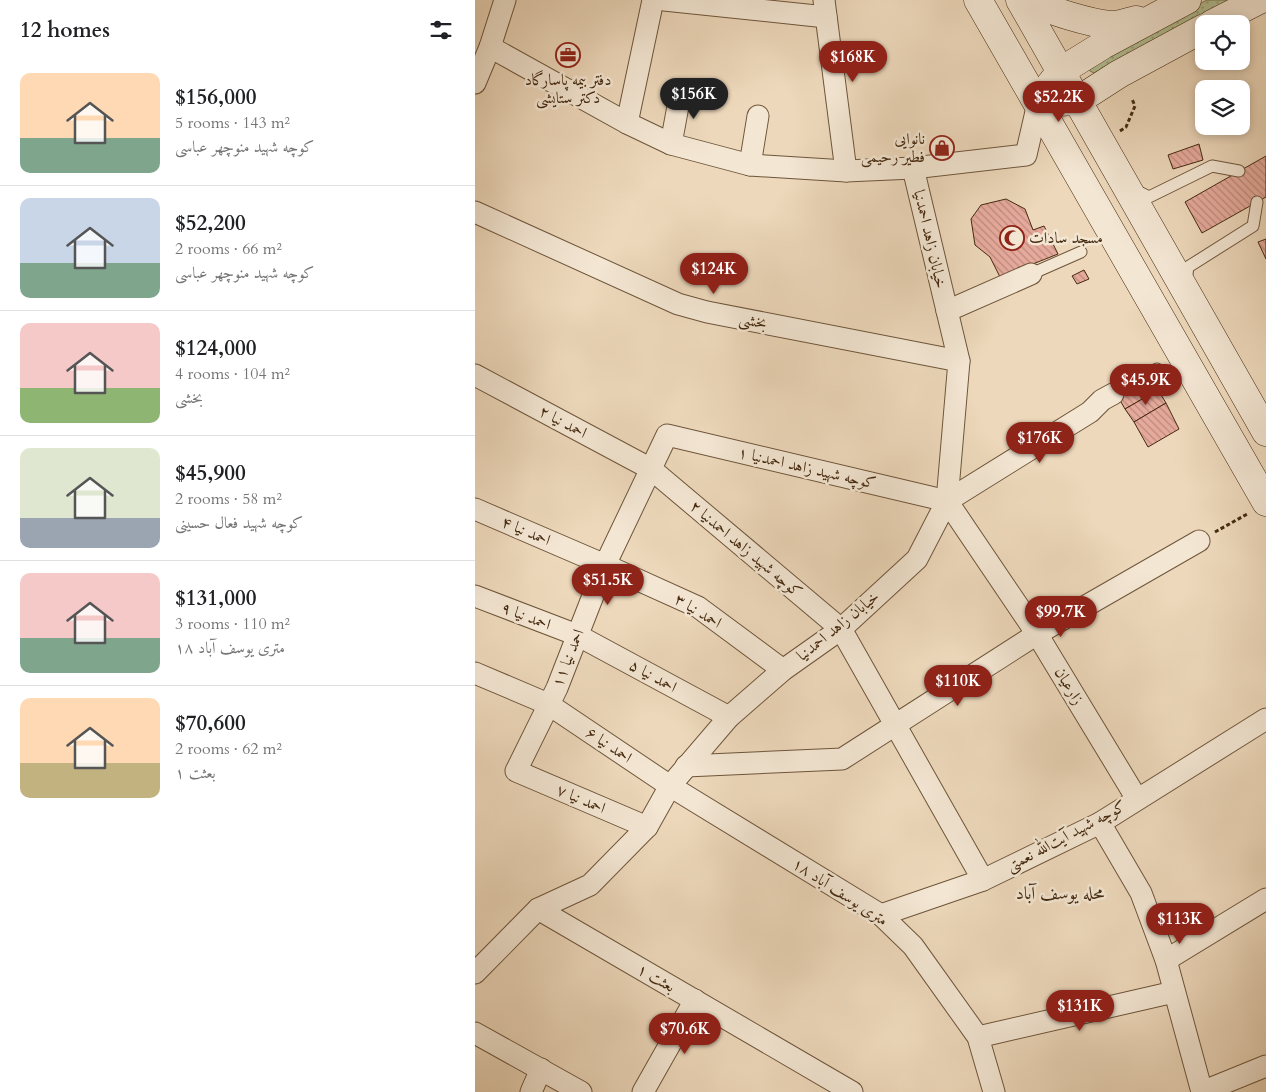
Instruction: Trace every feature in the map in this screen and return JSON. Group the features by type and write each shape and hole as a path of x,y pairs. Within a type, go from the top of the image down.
{"main road":[{"path":"978,0 1038,103 1262,505"},
{"path":"1020,0 1266,432"},
{"path":"1031,0 1077,18 1112,25 1158,15"},
{"path":"1038,103 1061,71 1103,44 1187,0"},
{"path":"1230,15 1259,0"},
{"path":"1038,103 1077,101 1119,74 1195,33"}],"street":[{"path":"475,83 490,47 505,0"},
{"path":"627,123 653,0"},
{"path":"664,0 825,8 846,171"},
{"path":"490,47 627,123 671,144 750,165 846,171 913,168 1026,155 1038,103"},
{"path":"671,144 681,90"},
{"path":"750,165 759,116"},
{"name":"خیابان زاهد احمدنیا","path":"475,973 538,909 590,885 647,827 670,786 729,717 783,670 841,629 917,559 947,501 959,360 913,168"},
{"name":"بخشی","path":"475,212 678,304 707,312 959,360"},
{"path":"947,311 1031,274"},
{"name":"احمد نیا ۲","path":"475,375 651,469"},
{"path":"947,501 1090,412 1113,394"},
{"name":"کوچه شهید زاهد احمدنیا ۱","path":"667,435 947,501"},
{"name":"احمد نیا ۱۱","path":"516,771 557,688 605,565 667,435"},
{"name":"کوچه شهید زاهد احمدنیا ۲","path":"651,469 841,629"},
{"name":"زارعیان","path":"947,501 1037,634 1137,799"},
{"name":"احمد نیا ۴","path":"475,509 605,565"},
{"path":"686,766 842,759 1037,634 1199,541"},
{"name":"احمد نیا ۳","path":"605,565 698,607 783,670"},
{"name":"احمد نیا ۹","path":"475,596 577,635"},
{"path":"841,629 983,880"},
{"name":"احمد نیا ۵","path":"577,635 729,717"},
{"name":"احمد نیا ۶","path":"475,673 548,704 670,786"},
{"name":"کوچه شهید آیت‌الله نعمتی","path":"881,915 983,880 1100,823 1266,719"},
{"name":"احمد نیا ۷","path":"516,771 647,827"},
{"name":"۱۸ متری یوسف آباد","path":"670,786 881,915 913,946 977,1037 994,1092"},
{"path":"1100,823 1141,893 1167,960 1202,1092 1266,1066"},
{"path":"1167,960 1266,899"},
{"name":"بعثت ۱","path":"538,909 852,1092"},
{"path":"977,1037 1174,992"},
{"path":"643,1092 695,1000"},
{"path":"475,1033 581,1092"},
{"path":"531,1092 541,1070"}],"lane":[{"path":"1125,184 1149,197 1212,166 1239,171"},
{"path":"1185,290 1188,267 1253,226 1257,202"},
{"path":"1031,274 1081,252"},
{"path":"1113,394 1157,369"}],"path":[{"path":"1119,131 1126,127 1135,106 1132,99"},
{"path":"1199,541 1262,505"}],"green space":[{"path":"1207,0 1237,0 1208,15 1195,15 1195,21 1094,73 1090,71 1089,68 1123,44"}],"building":[{"path":"1199,144 1203,160 1173,169 1168,155"},
{"path":"1266,156 1266,197 1202,233 1185,202"},
{"name":"مسجد سادات","path":"1006,199 1025,209 1033,230 1044,226 1058,254 1000,277 990,257 975,245 971,219 981,205"},
{"path":"1266,239 1266,259 1258,242"},
{"path":"1084,270 1089,279 1077,284 1072,276"},
{"path":"1149,377 1154,385 1148,388 1151,394 1125,409 1117,395"},
{"path":"1154,385 1158,390 1151,394 1148,388"},
{"path":"1158,390 1166,403 1134,422 1125,409"},
{"path":"1166,403 1179,429 1148,447 1134,422"}],"place":[{"name":"دفتر بیمه پاسارگاد دکتر ستایشی","path":"568,55"},
{"name":"نانوایی فطیر رحیمی","path":"942,148"},
{"name":"مسجد سادات","path":"1012,238"}],"district":[{"name":"محله یوسف آباد","path":"1060,893"}]}
